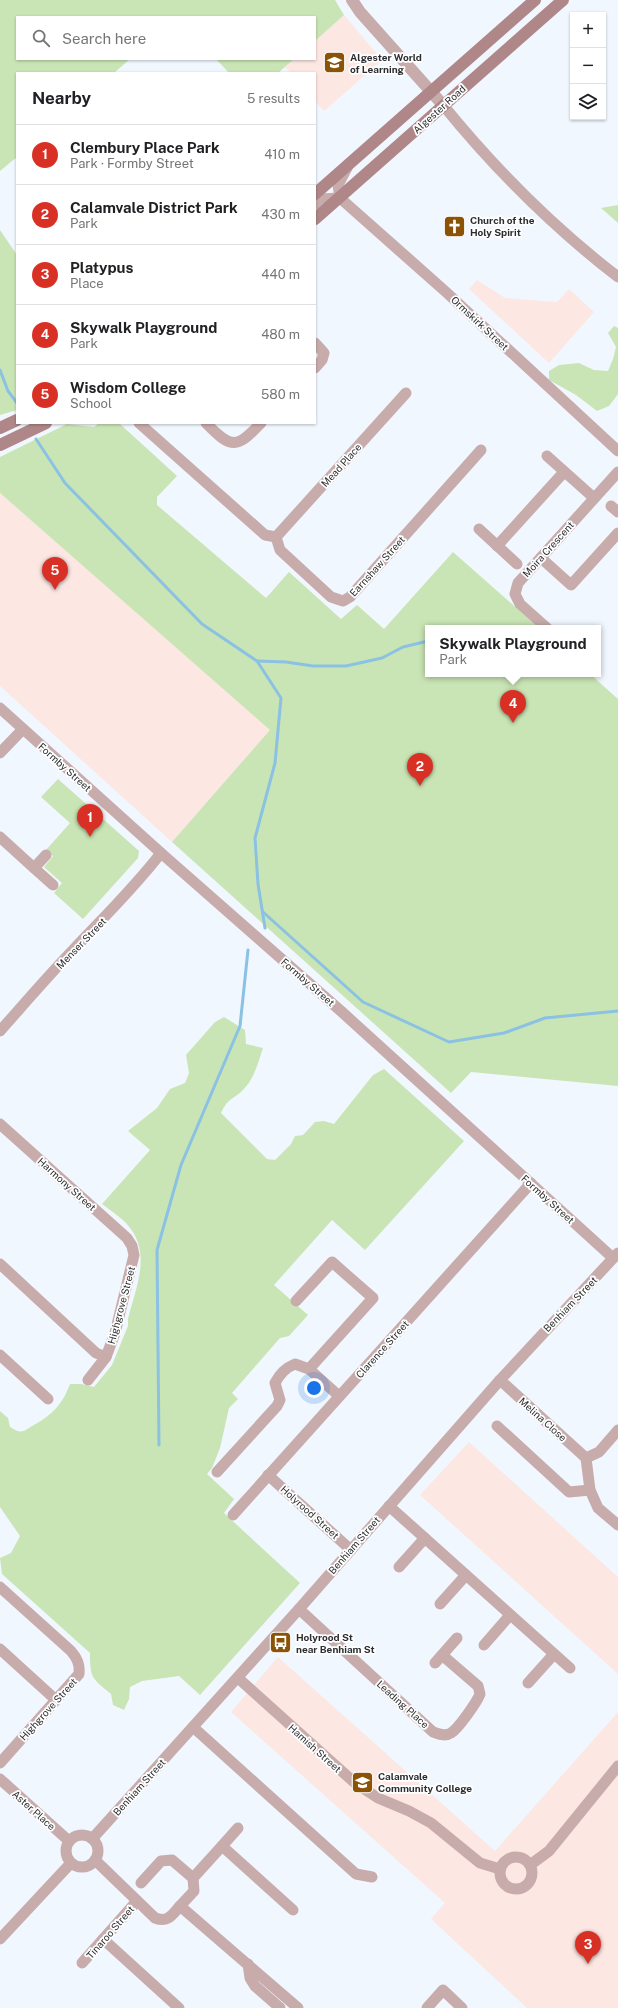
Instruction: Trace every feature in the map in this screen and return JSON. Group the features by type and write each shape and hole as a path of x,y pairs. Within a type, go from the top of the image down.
{"main road":[{"name":"Algester Road","path":"316,193 536,0"},
{"name":"Algester Road","path":"316,218 563,0"},
{"path":"0,428 16,420"},
{"path":"0,445 44,424"}],"street":[{"path":"352,0 360,12 523,195 586,253 618,277"},
{"path":"316,203 320,199 340,198 338,185 348,165"},
{"name":"Ormskirk Street","path":"340,198 446,292 618,451"},
{"path":"316,344 324,353 322,360 316,367"},
{"name":"Mead Place","path":"276,537 406,392"},
{"path":"140,424 265,534 276,537"},
{"path":"207,424 223,438 239,443 245,440 260,424"},
{"name":"Earnshaw Street","path":"276,537 280,550 331,597 343,601 350,597 481,450"},
{"path":"547,456 594,498"},
{"path":"497,546 564,472"},
{"name":"Moira Crescent","path":"544,625 520,604 515,594 518,583 618,472"},
{"path":"479,529 517,564"},
{"path":"541,558 571,585 618,533"},
{"name":"Formby Street","path":"0,708 161,853 342,1012 531,1183 616,1256"},
{"path":"0,753 23,729"},
{"path":"0,837 53,884"},
{"name":"Menser Street","path":"1,1029 74,949 115,907 161,853"},
{"path":"34,868 46,855"},
{"name":"Harmony Street","path":"0,1124 127,1238 132,1246"},
{"name":"Clarence Street","path":"233,1515 531,1183"},
{"name":"Highgrove Street","path":"88,1380 106,1357 116,1333 134,1255 132,1246"},
{"name":"Benhiam Street","path":"92,1839 238,1678 500,1380 616,1256"},
{"path":"296,1301 332,1262 373,1298 309,1369"},
{"path":"0,1264 96,1353 106,1357"},
{"path":"0,1355 48,1399"},
{"path":"217,1472 277,1406 280,1400 275,1383 280,1374 295,1364 309,1369 339,1396"},
{"name":"Melina Close","path":"500,1380 586,1458"},
{"path":"497,1426 569,1492 590,1490"},
{"path":"618,1430 599,1452 586,1458 590,1490 598,1508 618,1525"},
{"name":"Holyrood Street","path":"268,1475 351,1550"},
{"path":"389,1506 570,1668"},
{"path":"399,1568 425,1538"},
{"path":"440,1604 466,1575"},
{"name":"Highgrove Street","path":"0,1586 77,1658 80,1666 79,1674 0,1763"},
{"name":"Leading Place","path":"299,1609 433,1732 442,1735 451,1733 478,1702 480,1694 478,1686 439,1659 457,1638"},
{"path":"484,1645 510,1615"},
{"path":"0,1649 56,1700"},
{"path":"528,1683 554,1654"},
{"name":"Hamish Street","path":"238,1678 355,1784 378,1798 409,1811 431,1823 480,1863 500,1869"},
{"path":"193,1727 356,1874 372,1877"},
{"path":"530,1865 549,1851 618,1766"},
{"name":"Aster Place","path":"0,1780 69,1841"},
{"path":"193,1878 238,1828"},
{"path":"80,1835 92,1839 98,1851 95,1860 86,1866 75,1866 66,1855 69,1841 80,1835"},
{"path":"222,1846 293,1910"},
{"path":"511,1857 522,1858 530,1865 532,1873 530,1881 526,1885 517,1889 512,1889 503,1884 499,1874 500,1869 502,1864 511,1857"},
{"path":"95,1860 155,1918 161,1921 167,1920 194,1891 193,1878 172,1860 161,1861 141,1883"},
{"path":"0,1939 71,1863"},
{"name":"Tinaroo Street","path":"82,1963 137,1901"},
{"path":"180,1906 298,2008"},
{"path":"103,1939 179,2008"},
{"path":"248,1964 250,1978 255,1986 280,2008"},
{"path":"427,2008 443,1990 462,2008"}],"shaded area":[{"name":"Algester World of Learning","path":"344,15 382,60 324,111 316,102 316,72 290,72 285,67 293,60 316,60 316,40"},
{"path":"477,280 505,298 557,302 569,289 594,312 549,363 469,289"},
{"path":"0,493 271,730 172,842 0,686"},
{"path":"469,1442 618,1577 618,1674 420,1495"},
{"name":"Calamvale Community College","path":"278,1657 495,1851 618,1712 618,2008 527,2008 431,1919 445,1903 231,1712"}],"green space":[{"path":"0,0 335,0 344,15 316,40 316,16 16,16 16,60 129,60 115,72 16,72 16,158 0,171"},
{"path":"217,60 293,60 279,72 228,72"},
{"path":"618,205 618,223 601,208"},
{"path":"0,230 16,254 16,410 0,415"},
{"path":"614,326 618,328 618,394 609,406 597,411 576,395 549,380 549,371 559,365 579,363 594,370 608,371 616,347 608,333"},
{"path":"67,424 94,427 98,424 120,424 177,476 157,497 157,505 266,598 289,572 341,619 357,605 384,629 453,552 536,625 425,625 425,677 593,677 618,699 618,1086 471,1072 451,1093 172,842 270,730 0,493 0,457"},
{"path":"58,779 139,851 138,858 83,919 54,893 62,883 44,867 53,856 46,850 70,823 41,797"},
{"path":"224,1017 245,1030 246,1044 263,1048 250,1082 242,1091 228,1102 221,1113 267,1159 275,1160 291,1144 295,1136 303,1135 315,1122 324,1121 334,1124 373,1075 384,1069 464,1141 365,1250 332,1220 274,1285 308,1315 289,1336 280,1338 232,1393 238,1399 229,1408 220,1448 212,1468 207,1474 234,1499 224,1513 300,1583 200,1695 179,1676 142,1681 130,1687 129,1699 124,1710 113,1705 111,1694 93,1677 90,1653 2,1574 0,1558 11,1553 20,1536 0,1507 0,1411 8,1418 10,1427 18,1431 23,1431 52,1413 64,1398 70,1384 81,1384 94,1387 112,1365 128,1326 128,1319 138,1282 141,1257 139,1246 134,1234 126,1223 102,1204 150,1150 128,1131 157,1108 170,1089 185,1083 189,1073 186,1055 215,1022"}],"waterway":[{"path":"0,370 8,391 16,402"},
{"path":"36,439 65,483 202,624 257,661 281,698 275,763 255,838 258,884 265,928"},
{"path":"257,661 286,662 313,666 346,666 382,658 403,647 425,642"},
{"path":"263,912 363,1002 449,1042 504,1033 545,1018 618,1011"},
{"path":"159,1445 157,1250 181,1165 240,1026 248,950"}],"place":[{"name":"Algester World of Learning","path":"334,63"},
{"name":"Church of the Holy Spirit","path":"455,226"},
{"name":"Wisdom College","path":"55,590"},
{"name":"Skywalk Playground","path":"513,723"},
{"name":"Calamvale District Park","path":"420,786"},
{"name":"Clembury Place Park","path":"90,837"},
{"name":"Holyrood St near Benhiam St","path":"281,1643"},
{"name":"Calamvale Community College","path":"363,1782"},
{"name":"Platypus","path":"588,1964"}]}
